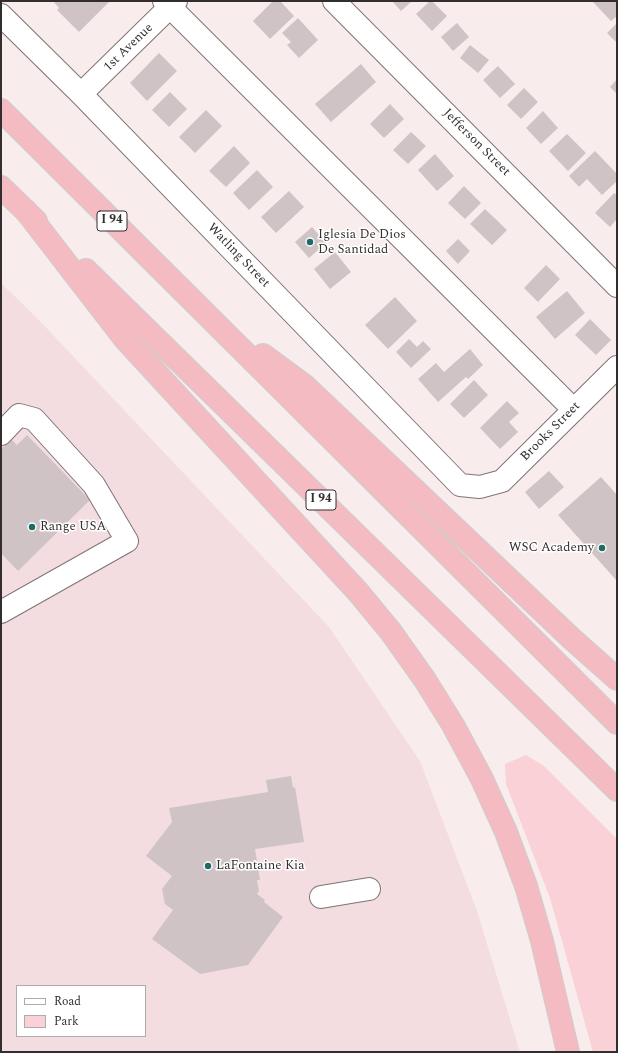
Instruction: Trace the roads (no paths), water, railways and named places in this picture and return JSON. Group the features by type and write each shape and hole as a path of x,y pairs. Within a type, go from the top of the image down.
{"highway":[{"name":"I 94","path":"1,110 617,723"},
{"name":"I 94","path":"1,187 617,790"},
{"path":"26,211 124,338 358,592 391,632 425,680 453,725 479,772 506,832 526,886 542,941 568,1052"},
{"path":"206,314 305,386 572,639 617,679"}],"street":[{"name":"Jefferson Street","path":"334,1 617,286"},
{"name":"1st Avenue","path":"81,94 170,3"},
{"path":"170,3 574,410"},
{"name":"Watling Street","path":"1,15 81,94 460,484 480,487"},
{"name":"Brooks Street","path":"480,487 502,481 617,367"},
{"path":"1,612 127,541 94,485 34,419 19,415 2,431"},
{"path":"321,897 369,890"}],"place":[{"name":"Iglesia De Dios De Santidad","path":"310,242"},
{"name":"Range USA","path":"32,527"},
{"name":"WSC Academy","path":"602,548"},
{"name":"LaFontaine Kia","path":"208,866"}]}
